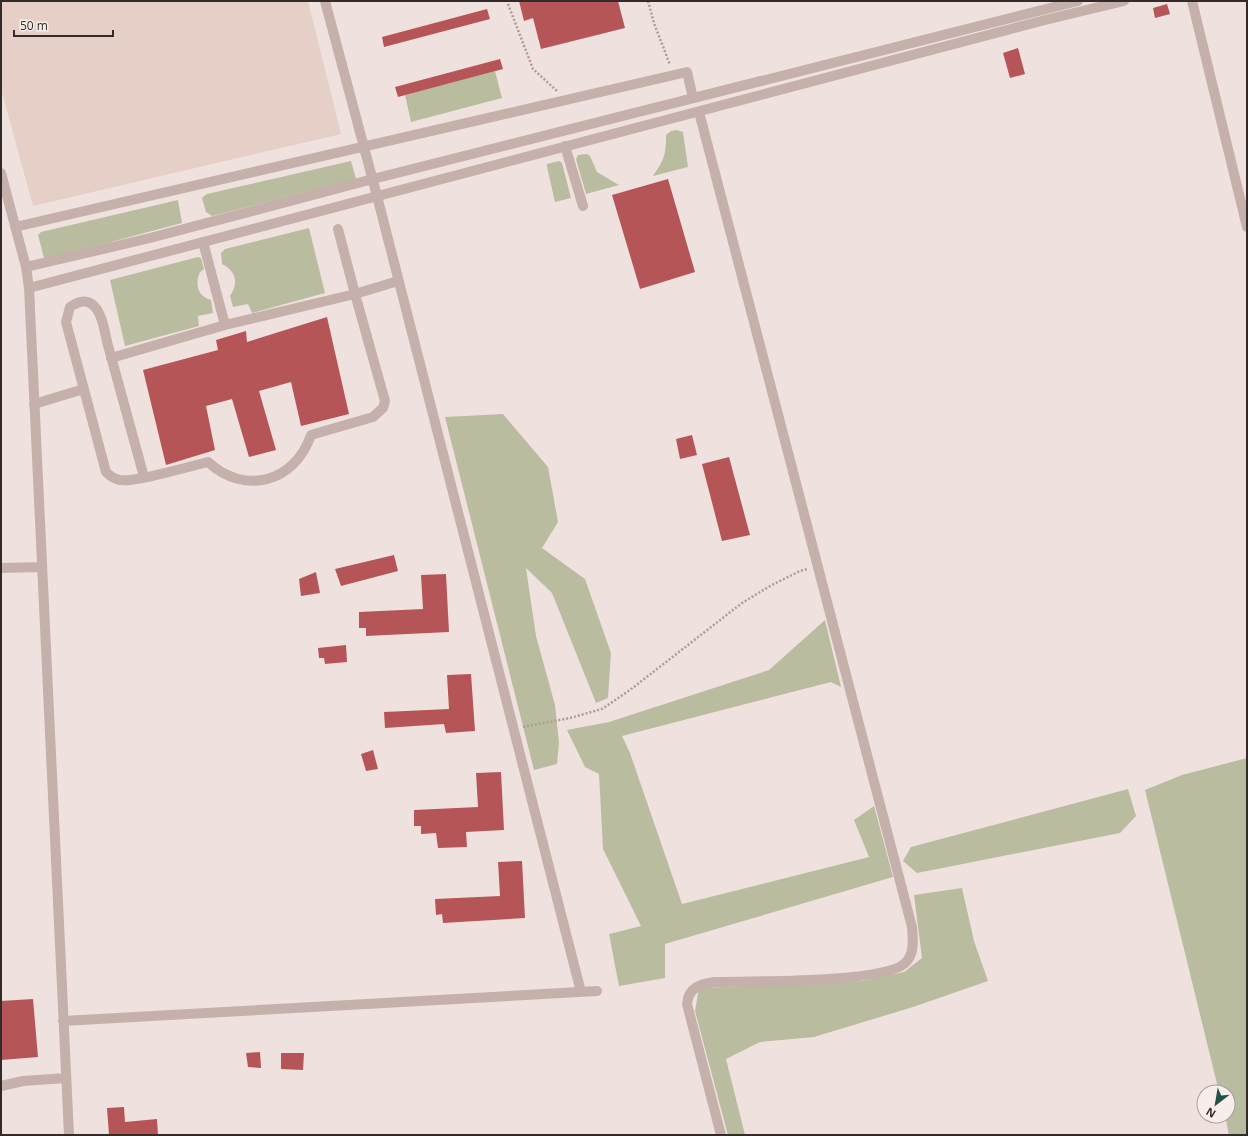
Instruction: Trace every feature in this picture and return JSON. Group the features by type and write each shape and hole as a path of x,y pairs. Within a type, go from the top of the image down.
{"street":[{"path":"325,1 363,146 378,196 398,281 581,992"},
{"path":"26,267 150,238 373,179 1078,1"},
{"path":"29,288 1045,20 1124,1"},
{"path":"1185,1 1195,13"},
{"path":"1192,1 1247,227"},
{"path":"15,227 687,72 693,98"},
{"path":"699,112 912,927 914,942 912,954 904,964 891,970 855,977 714,982 699,984 692,990 687,997 687,1004 721,1135"},
{"path":"565,146 583,206"},
{"path":"1,173 26,267 29,288 69,1135"},
{"path":"144,477 98,311 93,304 85,301 77,302 70,307 66,322 106,472 120,480 144,477 208,462 228,475 241,480 252,482 264,480 277,476 297,461 306,449 311,435 373,417 383,408 385,401 338,229"},
{"path":"203,242 225,325"},
{"path":"111,358 225,325 355,294 398,281"},
{"path":"34,404 84,389"},
{"path":"1,568 42,567"},
{"path":"63,1021 597,991"},
{"path":"1,1086 23,1081 66,1078"}],"path":[{"path":"648,1 654,23 674,75"},
{"path":"508,4 533,69 566,99"},
{"path":"513,729 570,718 602,709 630,690 742,603 770,586 800,571 818,567"}],"green space":[{"path":"495,71 502,98 411,122 405,95"},
{"path":"677,130 683,132 688,167 653,176 664,157 666,135 671,131"},
{"path":"587,154 590,156 597,172 619,185 586,194 576,159 578,155"},
{"path":"351,161 356,179 212,216 206,212 202,198 207,194"},
{"path":"559,161 562,163 571,198 555,202 547,164"},
{"path":"178,200 182,223 47,259 44,258 38,235 41,232"},
{"path":"309,228 325,293 252,313 248,304 233,307 230,296 235,286 235,278 230,270 222,264 221,253 225,249"},
{"path":"198,257 201,258 204,269 198,276 198,289 203,296 211,300 213,313 198,316 199,326 125,346 110,280"},
{"path":"503,414 548,467 558,522 542,548 585,579 611,653 608,698 596,703 552,593 526,568 536,636 555,705 559,743 557,764 534,770 445,417"},
{"path":"825,620 841,687 831,682 622,736 630,753 682,904 869,857 854,820 874,806 893,877 665,944 665,978 619,986 609,934 641,926 603,849 599,774 585,767 567,730 609,722 769,670"},
{"path":"1247,758 1247,1135 1229,1135 1227,1124 1236,1124 1236,1084 1217,1084 1145,790 1182,775"},
{"path":"1128,789 1136,816 1120,833 917,873 903,861 911,847"},
{"path":"962,888 974,941 988,981 913,1007 814,1037 760,1042 726,1059 745,1135 728,1135 695,1011 699,988 862,981 904,972 922,958 914,895"}],"shaded area":[{"path":"1,1 308,1 341,134 33,206 1,89"}],"building":[{"path":"519,1 618,1 625,28 541,49 533,18 524,21"},
{"path":"1167,4 1170,14 1155,18 1153,8"},
{"path":"487,9 490,19 384,47 382,37"},
{"path":"1018,48 1025,74 1010,78 1003,53"},
{"path":"500,59 503,69 398,97 395,87"},
{"path":"668,179 695,272 640,289 612,195"},
{"path":"327,317 349,414 301,426 291,382 259,391 276,450 249,457 232,399 206,406 215,450 166,465 143,370 218,350 216,340 246,331 247,342"},
{"path":"692,435 697,455 680,459 676,439"},
{"path":"729,457 750,535 722,541 702,464"},
{"path":"394,555 398,571 341,586 335,569"},
{"path":"316,572 320,593 301,596 299,579"},
{"path":"446,574 449,632 366,636 366,628 359,628 359,612 423,609 421,575"},
{"path":"346,645 347,662 325,664 324,658 319,658 318,648"},
{"path":"471,674 475,731 446,733 444,724 385,728 384,712 449,709 447,675"},
{"path":"373,750 378,769 366,771 361,754"},
{"path":"501,772 504,830 466,832 467,847 438,848 436,833 421,834 421,826 414,826 414,810 478,807 476,773"},
{"path":"522,861 525,918 443,923 442,914 436,915 435,899 500,896 498,862"},
{"path":"33,999 38,1057 1,1060 1,1001"},
{"path":"260,1052 261,1068 248,1067 246,1053"},
{"path":"281,1053 304,1053 303,1070 281,1069"},
{"path":"124,1107 125,1122 157,1119 158,1135 109,1135 107,1108"}]}
